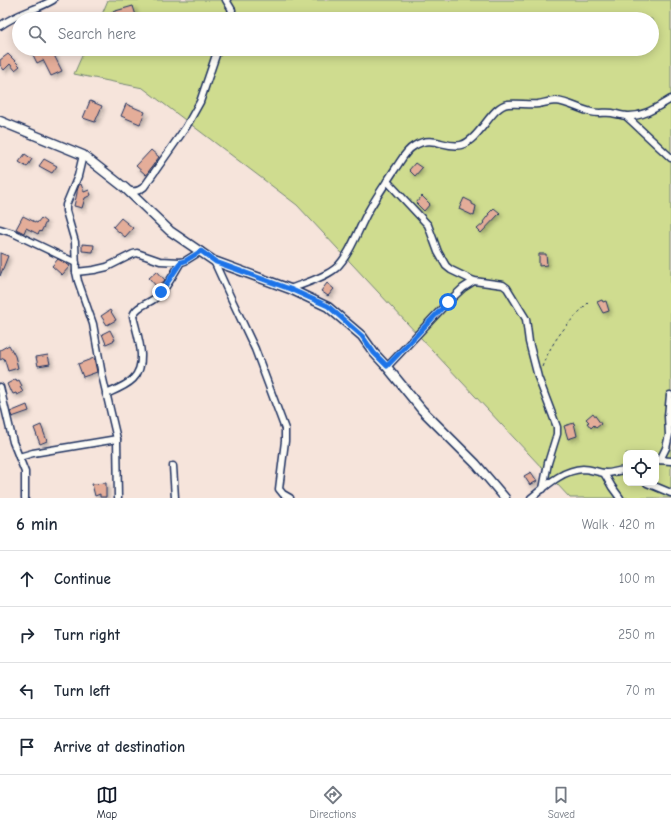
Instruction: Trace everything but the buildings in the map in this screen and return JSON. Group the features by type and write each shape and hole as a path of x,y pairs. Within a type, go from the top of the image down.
{"street":[{"path":"26,12 53,0"},
{"path":"226,0 232,10 231,12"},
{"path":"0,26 12,18"},
{"path":"125,188 132,192 139,191 144,187 186,127 200,102 216,56"},
{"path":"290,289 331,272 338,266 387,181 406,153 414,146 424,142 434,141 457,145 462,144 478,131 500,107 504,105 538,104 555,101 569,104 591,112 612,113 626,116 647,113 671,99"},
{"path":"626,116 671,158"},
{"path":"0,121 83,155 125,188 170,231 214,261 290,289 328,306 362,336 374,353 387,366 422,410 476,464 505,498"},
{"path":"83,155 78,176 66,205 66,211 75,242 76,272 82,295 93,324 106,394 117,439 118,498"},
{"path":"387,181 428,225 438,252 446,266 474,281 503,285 526,319 529,342 538,377 557,427 557,434 543,489"},
{"path":"0,229 13,233 76,263"},
{"path":"76,272 107,267 138,253 160,260 181,262 201,251"},
{"path":"214,261 255,349 285,429 279,489 283,494 290,498"},
{"path":"106,394 123,386 137,375 141,359 132,316 136,310 155,298 161,292 181,262"},
{"path":"387,366 448,302 463,288 474,281"},
{"path":"0,387 9,431 25,472 25,498"},
{"path":"659,458 666,448 669,435 668,416 670,395"},
{"path":"19,457 33,453 117,439"},
{"path":"659,460 671,460"},
{"path":"173,466 175,498"},
{"path":"531,498 565,473 582,469 604,473 623,470"},
{"path":"604,473 620,498"},
{"path":"654,486 671,493"}],"path":[{"path":"538,377 546,356 555,339 566,325 590,301"}],"green space":[{"path":"108,0 671,0 671,498 570,498 297,205 143,88 74,74 82,56 659,56 659,12 103,12"}],"route":[{"path":"161,292 181,262 201,251 216,262 290,289 328,306 362,336 374,353 387,366 412,342 448,302"}]}
